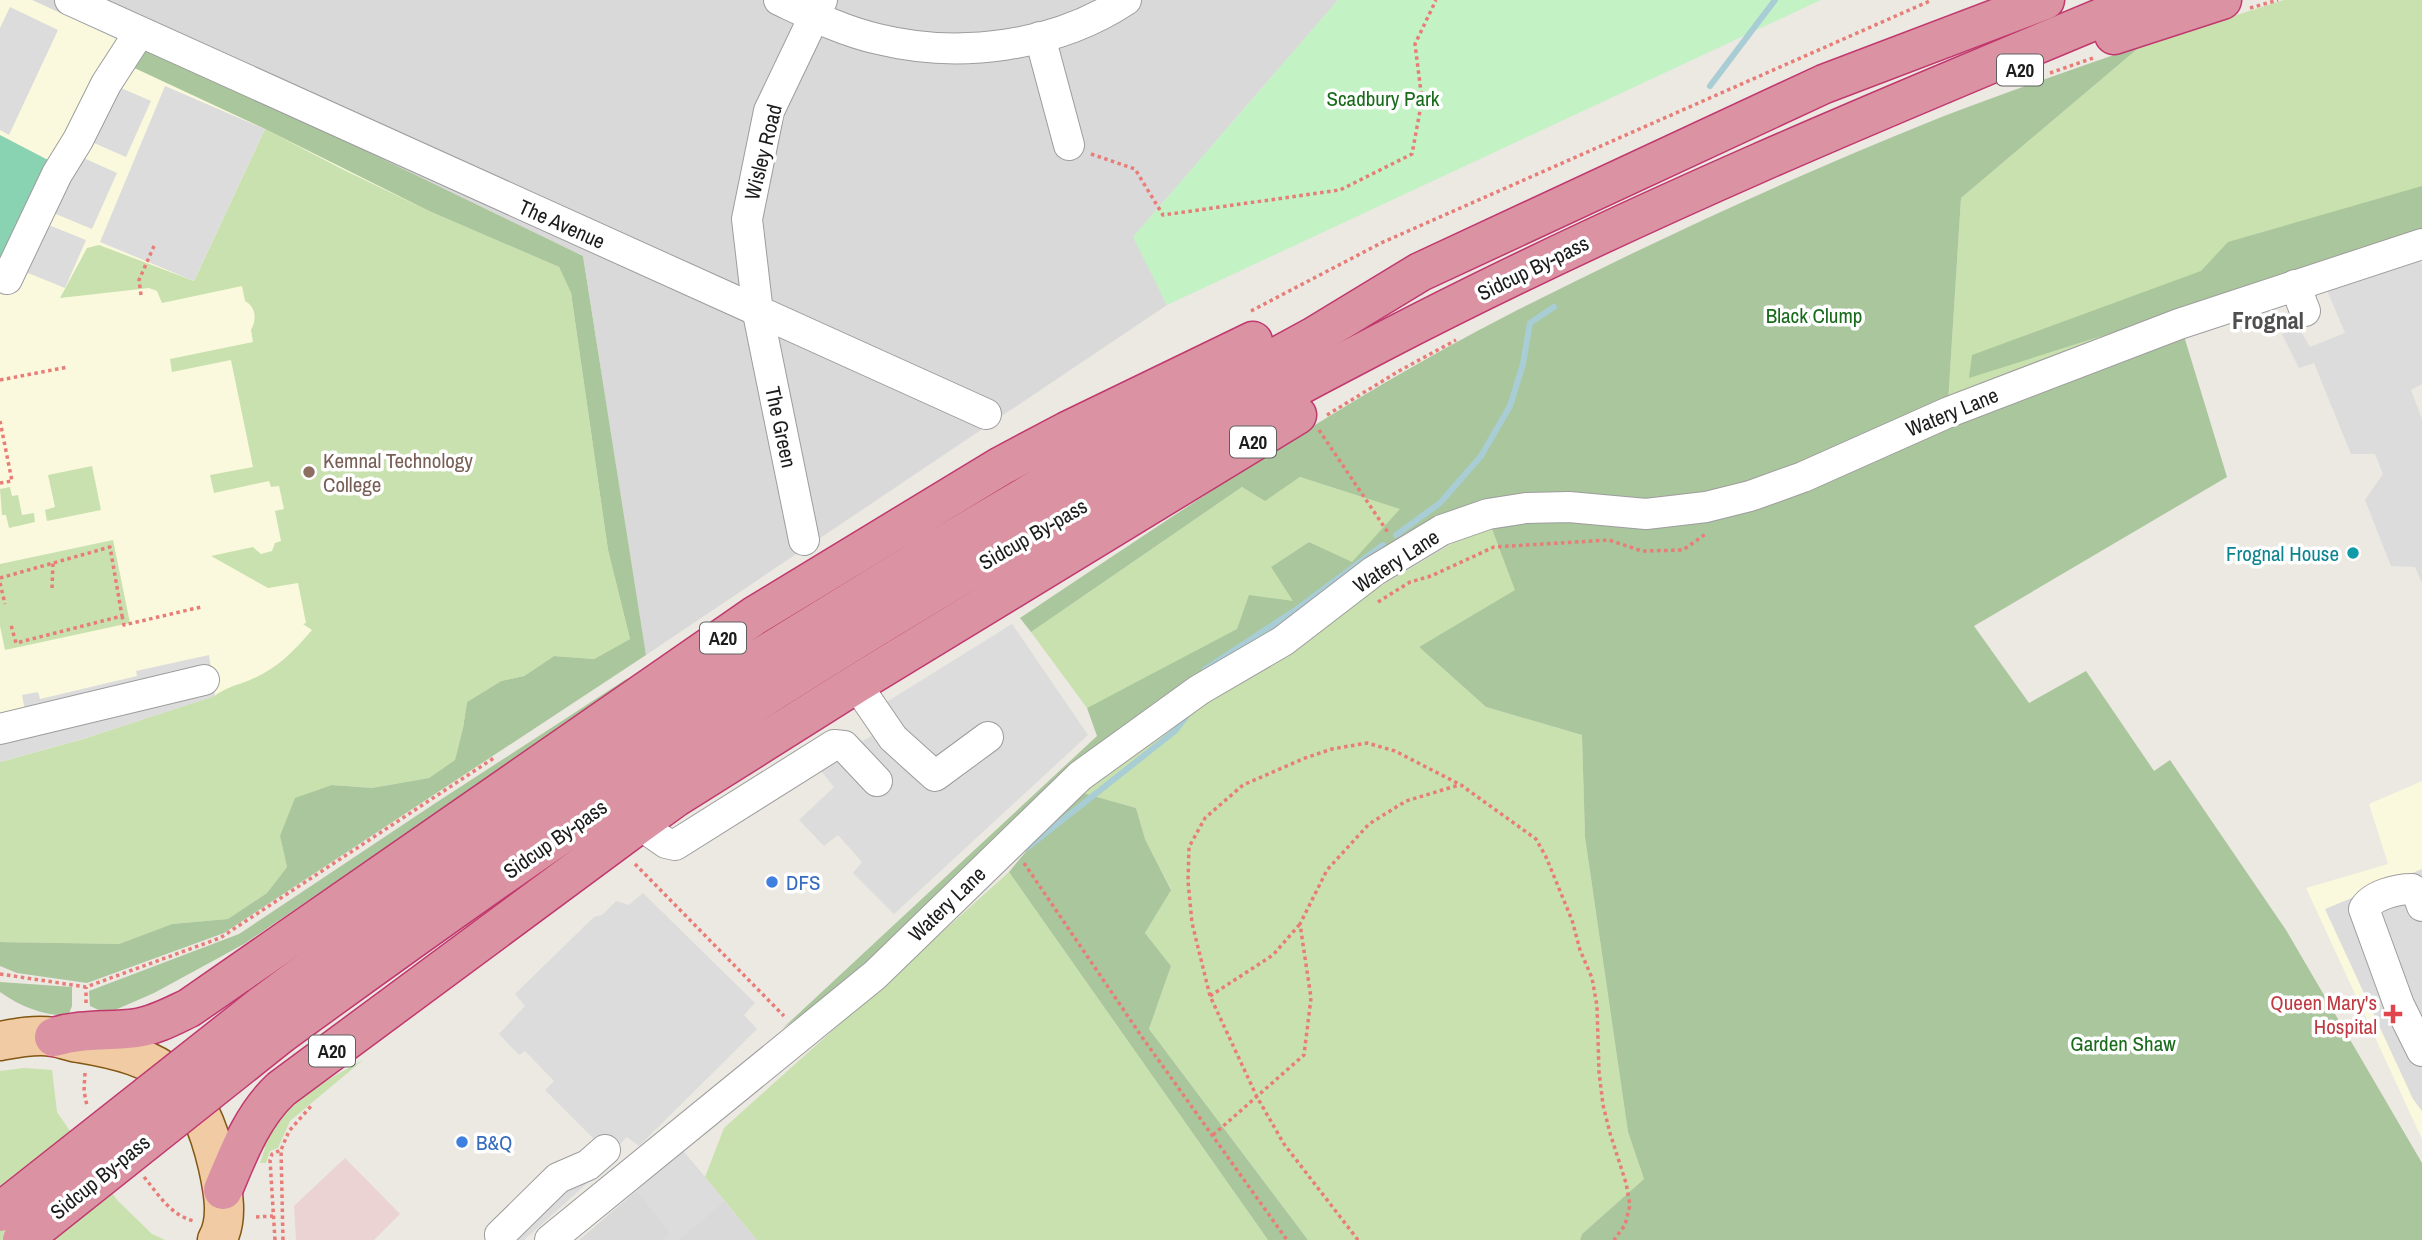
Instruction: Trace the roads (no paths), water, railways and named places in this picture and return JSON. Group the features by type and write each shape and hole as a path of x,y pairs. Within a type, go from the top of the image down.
{"highway":[{"name":"A20","path":"1824,84 1954,11 1979,0"},
{"name":"Sidcup By-pass","path":"22,1240 406,899 753,662 934,550 1084,462 1313,337 1420,272 1824,84 2045,0"},
{"name":"Sidcup By-pass","path":"0,1212 271,1020 447,913 806,671 1102,494 1384,341 1619,225 1817,136 2144,0"},
{"name":"A20","path":"1817,136 1922,106 2132,29 2231,6"},
{"name":"A20","path":"22,1036 137,1028 160,1022 188,1008 754,616 989,473 1079,425 1254,341 1420,272"},
{"name":"A20","path":"223,1190 246,1136 269,1100 281,1089 641,839 675,798 856,684 1306,410 1496,286"}],"main road":[{"path":"22,1036 131,1054 159,1066 177,1080 187,1091 204,1122 212,1144 223,1190 221,1237"}],"street":[{"name":"The Avenue","path":"71,0 986,414"},
{"path":"779,0 818,8 875,38 924,47 985,47 1040,37 1094,18 1126,0"},
{"name":"Wisley Road","path":"758,313 747,219 769,111 818,8"},
{"path":"7,279 57,174 78,140 106,84 139,33"},
{"path":"1040,37 1069,145"},
{"name":"Watery Lane","path":"550,1240 874,975 1080,776 1199,690 1283,641 1374,571 1443,530 1488,514 1526,508 1569,507 1646,514 1706,507 1750,496 1803,477 1949,412 2179,324 2300,298 2422,244"},
{"name":"The Green","path":"758,313 804,540"},
{"path":"0,729 204,680"},
{"path":"856,684 893,738 935,776 988,737"},
{"path":"844,746 878,718"},
{"path":"641,839 675,845 834,745 844,746 877,781"},
{"path":"2422,906 2418,895 2412,889 2400,889 2368,903 2364,909 2399,1005 2422,1051"},
{"path":"501,1240 500,1234 558,1178 588,1165 605,1150"}],"waterway":[{"path":"1710,86 1775,0"},
{"path":"1396,535 1440,503 1481,456 1510,406 1523,364 1530,323 1554,307"},
{"path":"1204,670 1297,609 1383,545"},
{"path":"1027,848 1175,731 1190,712"}],"place":[{"name":"Kemnal Technology College","path":"309,472"},
{"name":"Frognal House","path":"2353,553"},
{"name":"DFS","path":"772,882"},
{"name":"Queen Mary's Hospital","path":"2393,1014"},
{"name":"B&Q","path":"462,1142"}],"district":[{"name":"Frognal","path":"2268,320"}],"park label":[{"name":"Scadbury Park","path":"1383,98"},
{"name":"Black Clump","path":"1814,315"},
{"name":"Garden Shaw","path":"2123,1043"}]}
